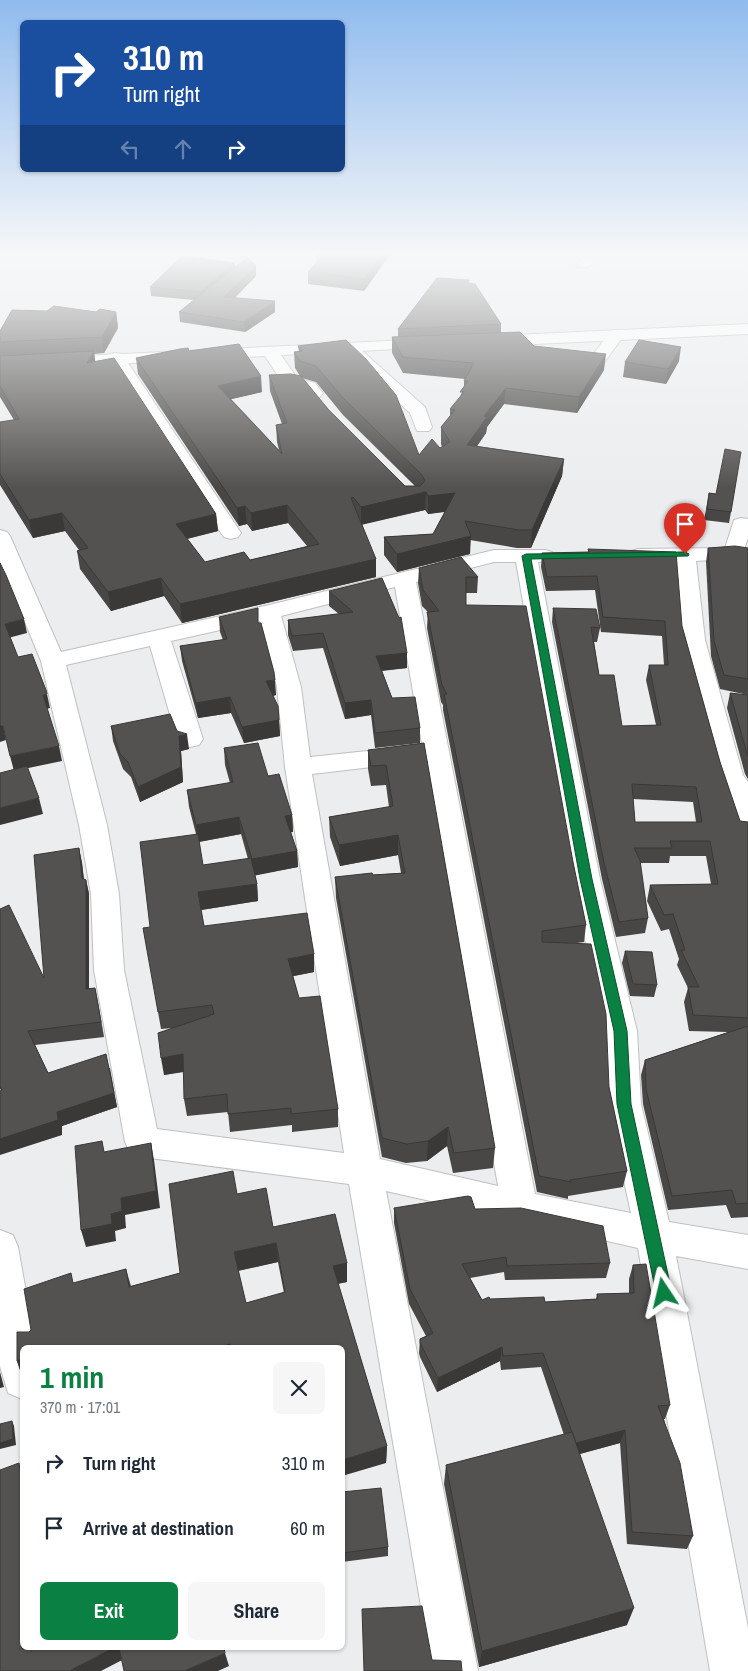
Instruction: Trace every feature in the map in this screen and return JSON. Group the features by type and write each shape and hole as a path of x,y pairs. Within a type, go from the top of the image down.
{"street":[{"path":"474,342 682,332"},
{"path":"522,340 544,356 595,363 616,335"},
{"path":"0,365 445,343"},
{"path":"350,348 419,412 423,427"},
{"path":"270,352 291,382 309,387 325,406"},
{"path":"116,358 231,532"},
{"path":"615,555 734,554 741,524 748,525"},
{"path":"0,536 53,661 93,825 104,894 109,970 142,1142 364,1171 520,1207 609,1224 654,1236 748,1252"},
{"path":"685,554 693,640 719,698 731,777 742,783 748,828"},
{"path":"53,661 270,612 494,556 566,556"},
{"path":"526,556 586,879 621,1031 624,1104 654,1236 733,1671"},
{"path":"404,578 520,1207"},
{"path":"270,612 290,687 298,767 364,1171 455,1671"},
{"path":"158,636 190,739"},
{"path":"298,767 436,752"},
{"path":"0,1247 20,1367"}],"building":[{"path":"0,332 105,332 102,337 0,342"},
{"path":"520,332 534,346 606,354 579,397 506,388 484,416 487,417 467,445 564,459 532,530 519,530 465,521 471,536 397,554 384,537 433,534 455,493 428,496 426,492 361,507 353,497 351,498 376,559 180,604 161,578 108,592 77,551 88,548 62,513 29,520 0,474 0,422 19,419 0,386 0,356 94,351 87,363 114,358 216,514 176,524 205,562 244,552 250,560 319,544 287,505 251,513 245,506 237,508 136,358 180,349 188,348 189,351 239,344 261,376 218,386 282,454 276,425 287,423 269,375 291,374 301,376 328,409 405,486 420,486 425,481 422,475 343,398 316,366 300,361 294,352 302,351 298,346 346,340 366,359 396,395 419,455 432,439 440,448 450,442 441,427 455,410 450,409 464,392 460,392 468,381 464,381 474,363 403,357 392,337"},
{"path":"639,340 681,347 668,369 625,362"},
{"path":"725,449 741,452 731,512 707,509 709,493 716,494"},
{"path":"735,546 748,548 748,679 724,675 714,641 708,548"},
{"path":"588,549 676,552 682,626 720,762 740,821 748,822 748,1018 693,1015 688,987 699,987 681,950 685,950 673,914 664,915 650,885 718,884 710,841 670,841 672,848 634,848 640,860 648,918 619,922 604,863 553,608 596,609 600,628 591,627 599,675 614,675 622,726 661,725 649,665 668,665 665,621 603,617 597,576 547,577 542,553 589,552","holes":["632,784 696,787 702,822 635,822"]},
{"path":"461,557 478,577 466,577 466,605 526,606 586,925 542,931 542,942 591,944 606,1014 609,1087 627,1171 570,1180 571,1182 539,1176 444,694 447,694 442,685 427,612 439,611 423,590 419,568"},
{"path":"0,563 24,619 5,624 18,657 32,654 46,690 47,694 43,695 59,746 10,756 3,726 0,726"},
{"path":"382,578 399,618 401,617 407,653 376,656 392,698 415,697 420,728 375,733 371,700 345,703 323,633 292,636 288,620 353,612 329,591"},
{"path":"258,608 258,623 261,623 275,680 266,681 278,706 279,720 242,727 230,697 196,703 180,646 227,639 219,617"},
{"path":"730,693 748,695 748,757"},
{"path":"170,714 177,731 187,734 179,736 181,767 138,787 128,762 120,754 111,726"},
{"path":"258,743 268,776 279,774 292,815 285,816 297,851 252,859 239,817 196,825 187,790 233,782 224,748"},
{"path":"424,743 495,1148 454,1153 448,1127 428,1141 407,1144 382,1138 335,877 372,873 373,875 405,873 398,835 339,845 329,817 393,806 386,765 371,766 368,750"},
{"path":"27,766 39,798 0,808 0,773"},
{"path":"198,834 203,865 251,858 257,884 198,892 204,926 307,913 314,954 288,959 299,998 320,996 338,1109 291,1114 291,1108 228,1114 227,1094 184,1099 183,1054 161,1058 158,1033 214,1014 212,1005 158,1012 143,928 150,927 140,842"},
{"path":"79,848 82,878 86,880 86,989 95,988 101,1022 28,1031 48,1073 106,1054 114,1093 57,1112 58,1120 0,1139 0,1091 2,1090 0,1086 0,909 9,905 44,978 34,855"},
{"path":"625,951 652,952 657,985 633,984"},
{"path":"748,1026 748,1203 736,1204 732,1190 672,1196 646,1089 645,1060"},
{"path":"102,1141 104,1152 151,1143 156,1191 121,1198 122,1211 111,1214 112,1224 81,1230 75,1146"},
{"path":"233,1171 237,1194 266,1188 273,1227 335,1214 347,1263 333,1266 387,1446 345,1459 345,1345 20,1345 20,1360 17,1361 17,1332 29,1332 31,1330 24,1289 71,1273 73,1283 126,1269 129,1287 180,1273 169,1184","holes":["276,1243 285,1292 246,1303 234,1252"]},
{"path":"471,1197 475,1209 521,1208 603,1226 610,1263 507,1266 506,1257 462,1264 482,1300 489,1297 490,1299 544,1297 545,1302 598,1299 597,1294 634,1293 633,1265 646,1264 670,1405 658,1406 680,1463 693,1536 632,1532 625,1430 576,1443 543,1353 503,1356 502,1347 438,1378 420,1343 420,1339 433,1333 410,1289 394,1208"},
{"path":"12,1421 13,1439 0,1443 0,1424"},
{"path":"572,1432 634,1608 482,1651 446,1465"},
{"path":"19,1463 20,1650 109,1650 69,1671 0,1671 0,1470"},
{"path":"381,1488 388,1547 345,1553 345,1492"},
{"path":"422,1606 432,1660 461,1661 462,1671 364,1671 362,1609"},
{"path":"119,1650 224,1650 225,1653 184,1671 124,1671"}],"route":[{"path":"664,1293 654,1236 639,1178 624,1104 621,1031 586,879 526,556 685,554"}]}
